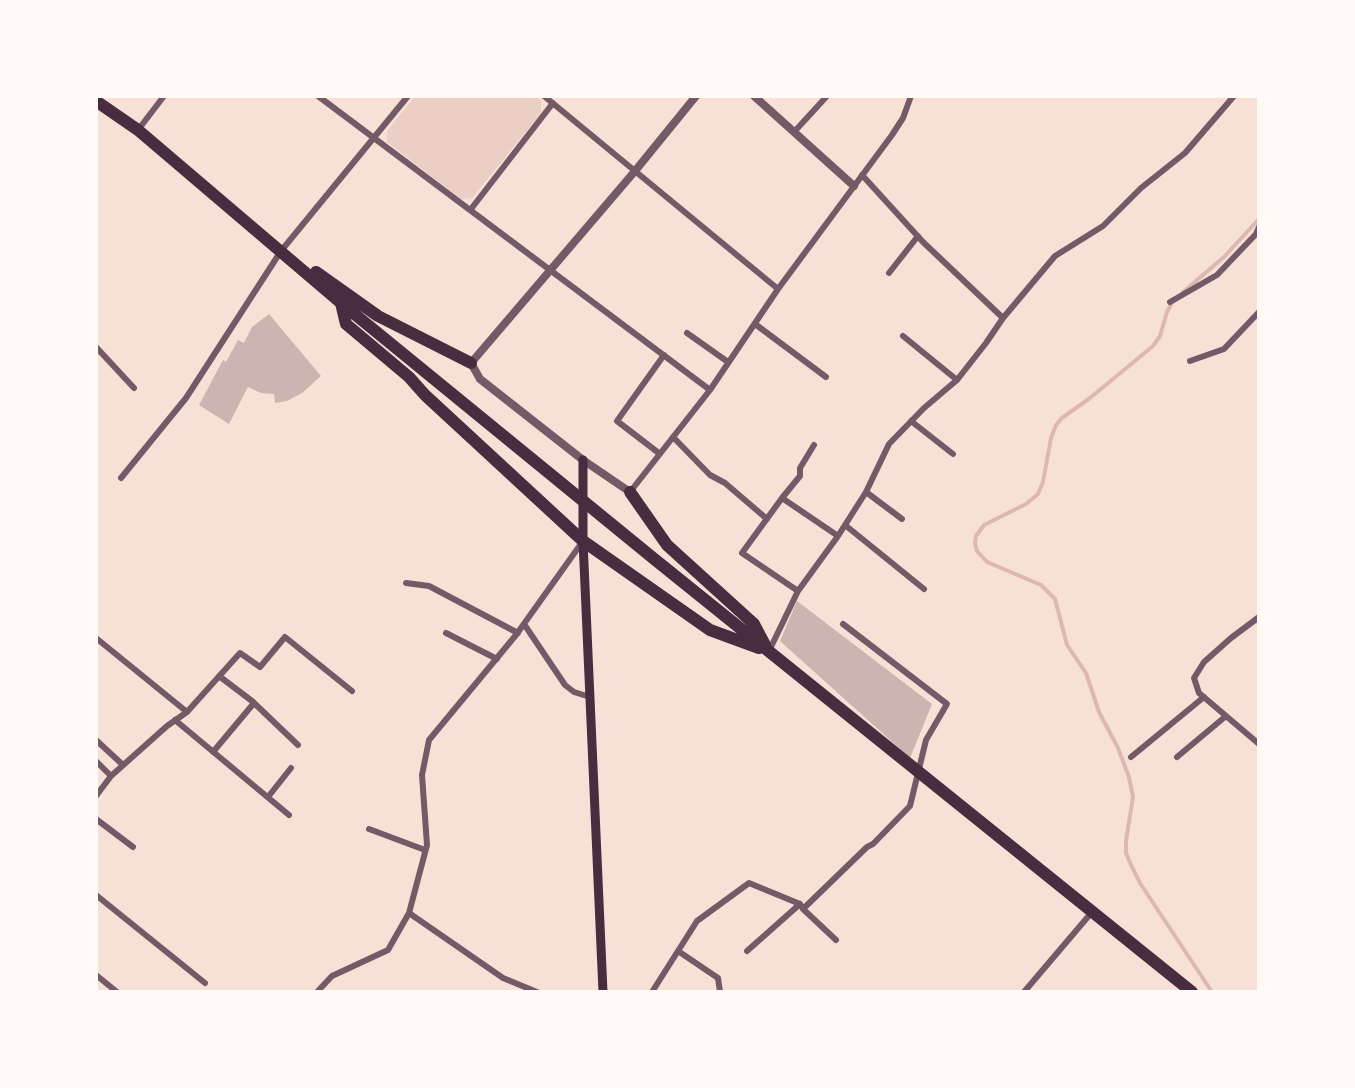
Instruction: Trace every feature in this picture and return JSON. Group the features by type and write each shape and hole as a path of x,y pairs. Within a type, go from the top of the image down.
{"highway":[{"path":"96,101 138,130 341,303 653,558 1192,992"},
{"path":"281,251 321,275 378,316 471,363"},
{"path":"341,303 346,324 409,377 425,395 583,541 710,630 769,651"},
{"path":"630,492 667,545 754,624 769,651"}],"main road":[{"path":"584,460 583,541 603,992"}],"street":[{"path":"138,130 164,96"},
{"path":"318,96 710,390"},
{"path":"121,478 186,398 281,251 408,96"},
{"path":"544,96 778,289"},
{"path":"696,96 471,363 480,379 584,460 630,492 710,390 778,289 903,118 911,96"},
{"path":"754,96 854,186"},
{"path":"794,132 827,96"},
{"path":"769,651 798,591 838,536 866,492 889,444 957,380 1003,318 1056,256 1103,226 1141,188 1185,153 1234,96"},
{"path":"471,209 553,103"},
{"path":"862,174 918,236 1003,318"},
{"path":"1170,302 1217,275 1258,232"},
{"path":"889,273 918,236"},
{"path":"1190,361 1224,350 1259,312"},
{"path":"755,324 826,376"},
{"path":"687,333 729,362"},
{"path":"903,336 957,380"},
{"path":"96,347 134,387"},
{"path":"660,454 617,421 664,355"},
{"path":"911,421 953,454"},
{"path":"673,437 710,475 726,483 767,519"},
{"path":"798,591 742,552 800,476 800,468 814,445"},
{"path":"866,492 902,519"},
{"path":"782,498 838,536"},
{"path":"844,525 924,589"},
{"path":"317,992 332,976 388,951 409,913 427,845 422,775 429,740 518,633 583,541"},
{"path":"406,583 429,586 518,633"},
{"path":"1259,617 1204,662 1194,678 1199,693 1259,744"},
{"path":"524,624 565,685 574,692 590,697"},
{"path":"747,951 802,907 873,844 910,806 926,740 947,704 843,624"},
{"path":"446,633 497,658"},
{"path":"96,796 111,776 187,712 240,653 260,667 285,637 352,691"},
{"path":"96,638 187,712"},
{"path":"219,676 254,703 298,745"},
{"path":"1131,757 1204,697"},
{"path":"213,752 254,703"},
{"path":"1177,757 1226,716"},
{"path":"176,720 289,815"},
{"path":"96,740 123,765"},
{"path":"96,761 111,776"},
{"path":"268,797 291,768"},
{"path":"96,819 133,848"},
{"path":"369,829 425,850"},
{"path":"652,992 697,921 749,883 802,907 836,940"},
{"path":"96,895 205,983"},
{"path":"1024,992 1092,912"},
{"path":"409,913 503,978 537,992"},
{"path":"678,951 718,978 720,992"},
{"path":"96,975 117,992"}],"shaded area":[{"path":"415,96 536,96 541,100 541,113 472,198 461,199 387,142 387,131"}],"building":[{"path":"269,314 321,376 302,393 287,401 275,403 274,394 261,393 248,387 229,424 199,405 223,360 226,362 238,340 244,343 252,327"},
{"path":"797,601 932,704 910,758 780,641"}],"waterway":[{"path":"1183,292 1224,257 1259,219"},
{"path":"1173,301 1160,336 1153,346 1056,425 1051,438 1043,482 1038,494 1026,504 984,525 976,536 975,543 977,551 987,562 1041,585 1055,599 1067,645 1086,673 1099,712 1118,748 1129,777 1133,797 1126,853 1140,883 1212,992"}]}
